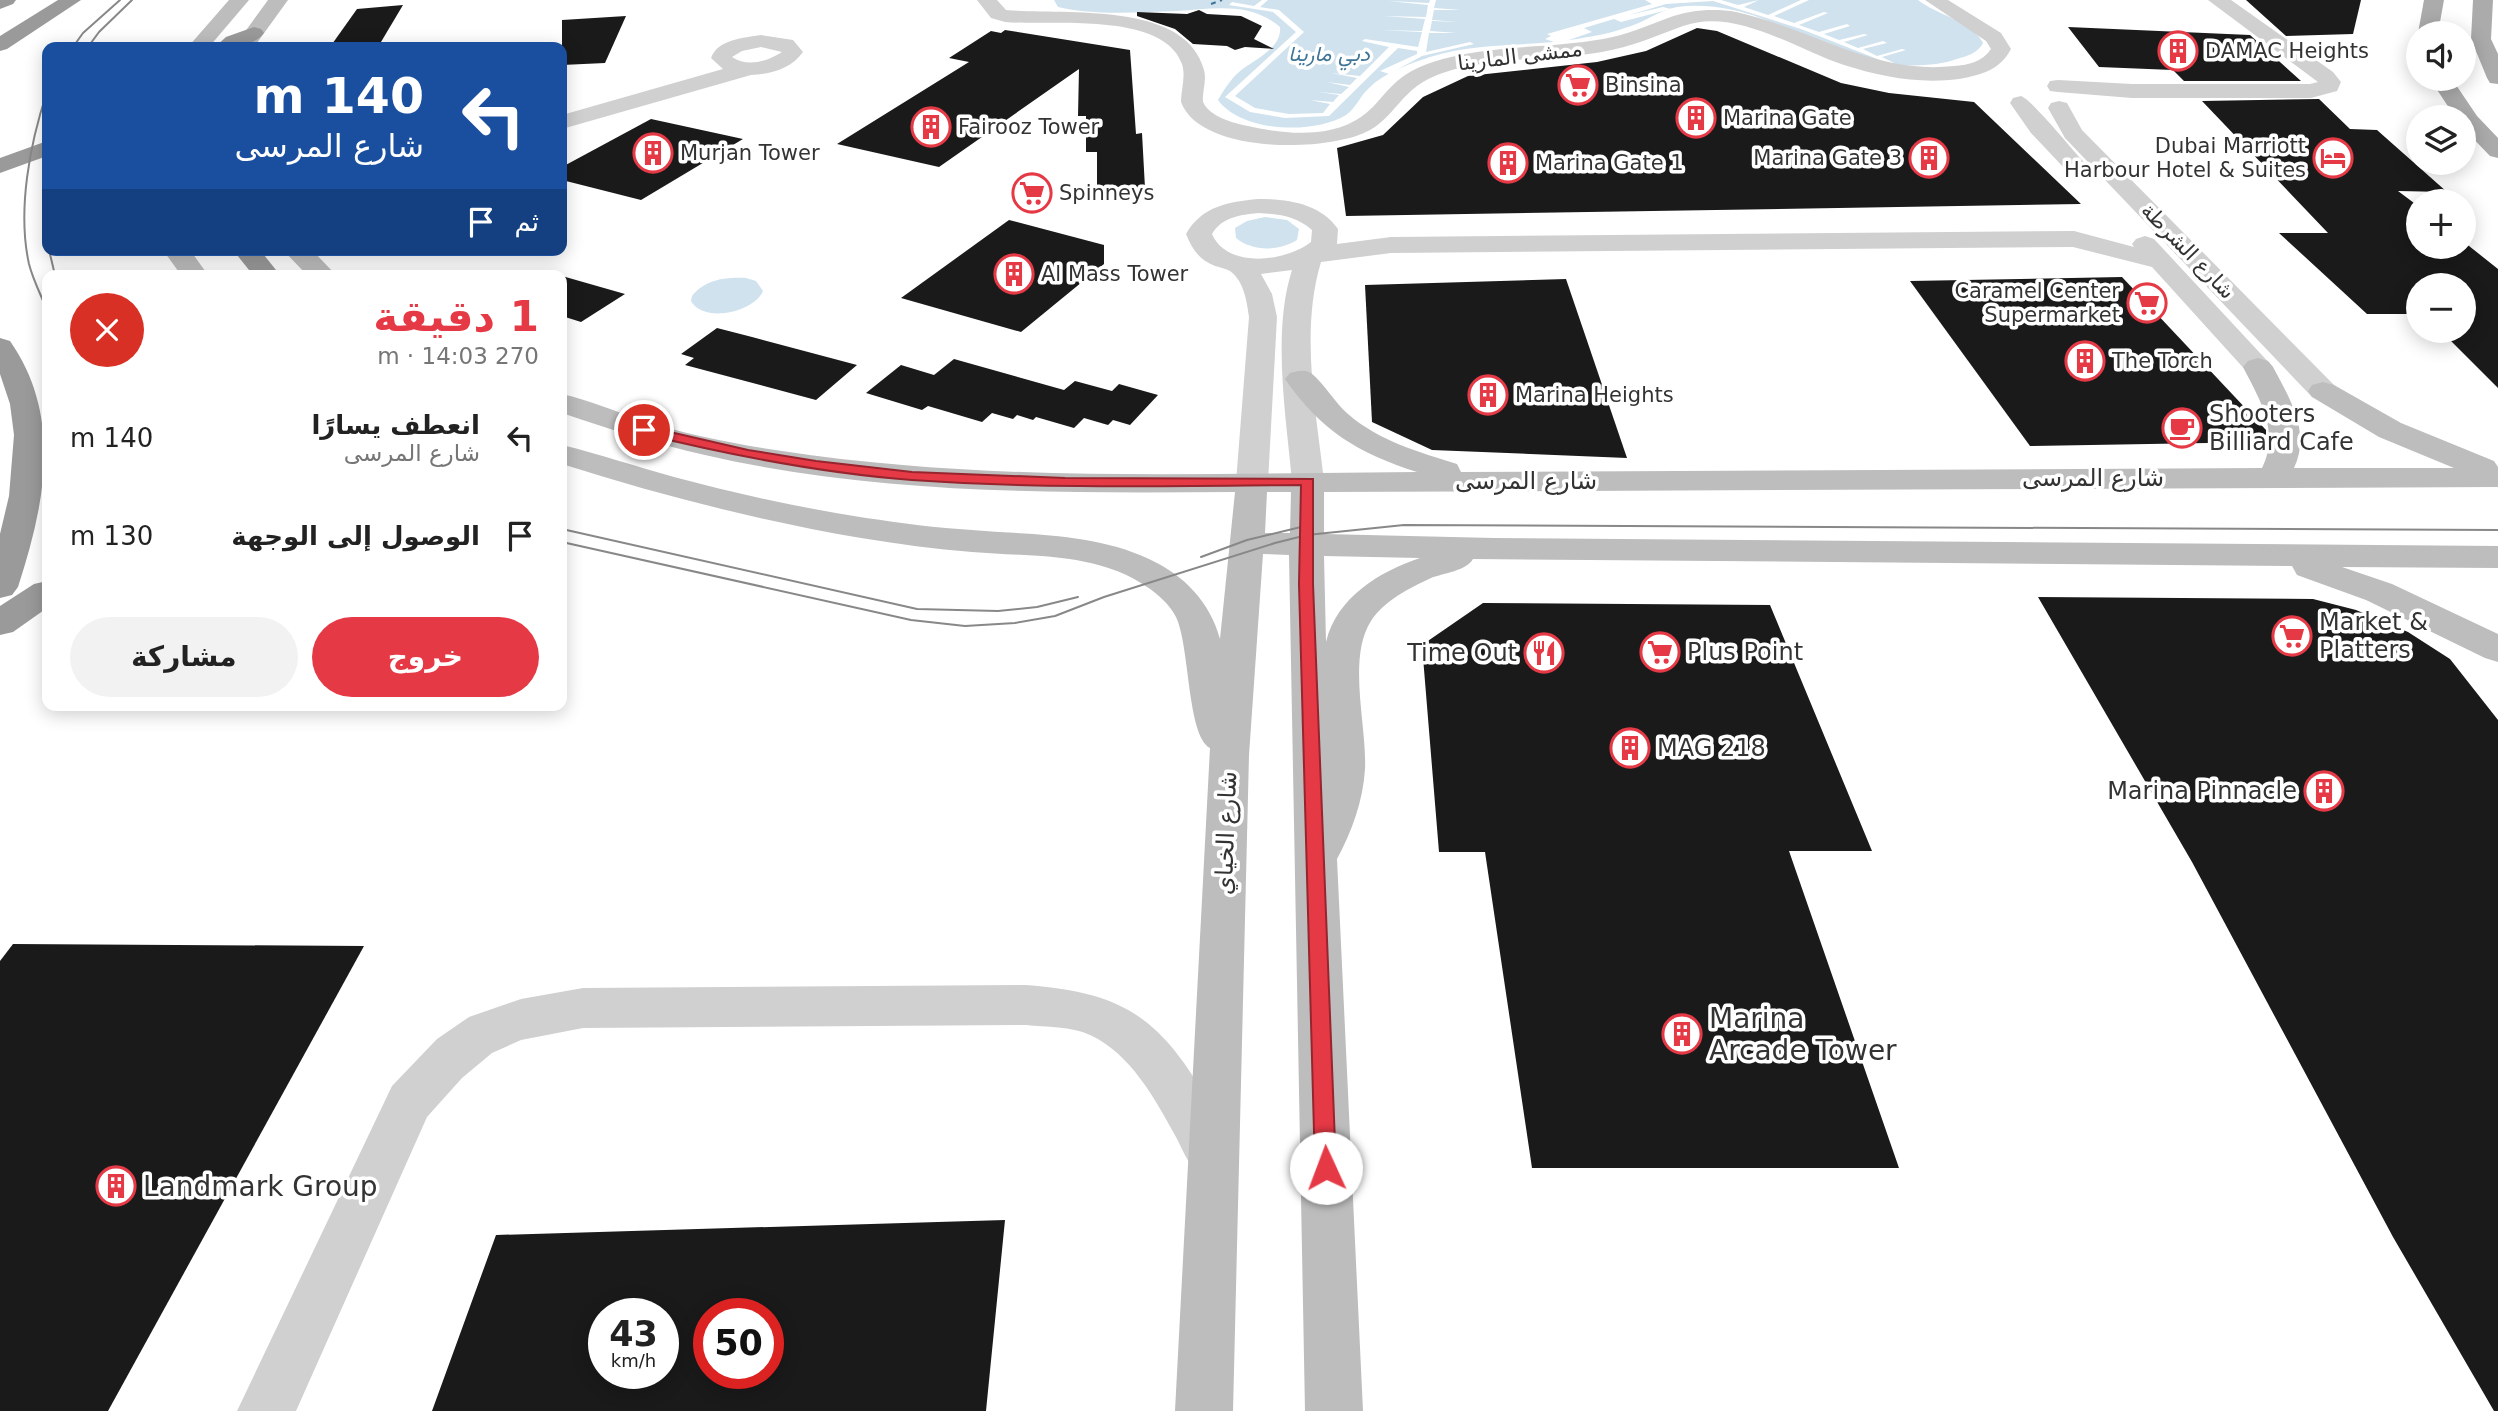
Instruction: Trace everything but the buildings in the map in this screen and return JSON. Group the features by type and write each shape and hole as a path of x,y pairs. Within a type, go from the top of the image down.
{"highway":[{"path":"0,3 6,0"},
{"path":"0,44 71,0"},
{"path":"231,42 249,40"},
{"path":"0,166 42,150"},
{"path":"251,256 263,270"},
{"path":"0,347 22,394 28,419 30,476 15,548 0,587"},
{"path":"0,623 42,595"}],"main road":[{"path":"202,42 239,0"},
{"path":"249,40 278,0"},
{"path":"2430,21 2434,0"},
{"path":"2483,0 2480,26 2484,52 2498,78"},
{"path":"2449,91 2469,121 2498,151"},
{"path":"181,256 191,270"},
{"path":"302,256 318,270"},
{"path":"2258,367 2286,428 2286,451 2273,478"},
{"path":"1300,379 1329,414 1362,439 1396,454 1478,481"},
{"path":"2323,391 2390,430 2498,475"},
{"name":"شارع المرسى","path":"567,405 624,425 684,440 816,465 887,474 1065,482 2498,475"},
{"path":"567,455 716,498 829,522 903,534 1084,551 1130,563 1152,573 1183,599 1198,623 1205,649 1212,714 1229,755"},
{"path":"1308,481 1307,546 1315,861 1334,1411"},
{"name":"شارع الخياي","path":"1203,1411 1229,755 1252,482"},
{"path":"1247,543 1494,549 2498,557"},
{"path":"1315,861 1330,830 1340,800 1345,740 1342,653 1346,635 1354,619 1372,597 1397,580 1438,563 1494,549"},
{"path":"2274,556 2379,592 2498,649"}],"street":[{"name":"ممشى المارينا","path":"987,0 998,14 1005,16 1133,23 1161,30 1172,36 1190,61 1195,77 1191,95 1195,110 1214,123 1240,132 1301,139 1362,126 1372,120 1408,82 1427,71 1460,61 1612,44 1646,34 1681,18 1697,15 1748,20 1872,68 1926,74 1978,69"},
{"path":"1935,0 1994,37 2001,49 1996,61 1978,69 2008,91 2058,94 2132,91 2311,91 2329,86 2330,82 2325,77 2218,0"},
{"path":"567,102 722,54 736,46 775,41 792,48 793,52 782,61 567,121"},
{"path":"722,54 723,62 729,65 751,68"},
{"name":"شارع الشرطة","path":"2008,91 2258,367"},
{"name":"شارع الشرطة","path":"2058,94 2073,133 2323,391"},
{"path":"1391,245 1325,229 1312,216 1273,206 1244,207 1218,215 1202,227 1200,241 1213,254 1238,264 1268,266 1311,256 1391,245 2074,239 2162,262"},
{"path":"2074,239 2115,228"},
{"path":"1308,481 1300,379 1298,304 1301,279 1311,256 1324,245 1325,229"},
{"name":"شارع الخياي","path":"1238,264 1253,281 1262,303 1263,317 1252,482"},
{"path":"266,1411 409,1102 443,1062 486,1032 535,1016 583,1007 1026,1005 1066,1009 1107,1021 1136,1041 1163,1071 1213,1155"}],"water":[{"name":"دبي مارينا","path":"1054,0 1918,0 1971,29 1983,43 1972,54 1930,65 1885,64 1843,54 1745,13 1711,7 1677,7 1616,31 1559,41 1466,49 1430,57 1382,77 1346,115 1315,126 1278,127 1243,119 1229,111 1218,100 1236,75 1266,53 1276,42 1280,27 1268,19 1256,13 1230,8 1132,13 1087,12 1058,7"},
{"path":"1265,217 1287,220 1299,229 1297,240 1274,248 1258,248 1236,238 1235,228 1247,221"},
{"path":"746,278 756,281 763,291 750,305 717,313 697,308 691,301 697,290 710,283"}],"pier":[{"path":"1262,0 1268,0 1260,7 1279,10 1304,32 1235,96 1255,108 1289,114 1323,113 1330,104 1310,100 1333,102 1339,95 1319,92 1341,94 1349,87 1327,82 1350,85 1357,78 1331,73 1360,76 1389,47 1362,41 1365,39 1418,47 1422,32 1379,30 1422,31 1425,19 1384,16 1426,17 1428,5 1388,1 1429,3 1430,0 1436,0 1434,8 1461,10 1434,10 1432,20 1459,22 1432,21 1430,31 1457,33 1429,33 1426,52 1470,42 1474,44 1422,56 1389,74 1380,71 1417,54 1417,51 1398,48 1329,116 1285,118 1250,112 1225,97 1296,32 1273,12 1229,5 1232,2 1254,6"},
{"path":"1645,0 1721,0 1738,5 1759,0 1744,7 1768,15 1801,0 1809,0 1774,16 1794,23 1828,13 1799,25 1819,32 1847,24 1850,26 1824,34 1839,40 1868,35 1844,42 1858,48 1883,41 1887,43 1863,49 1877,56 1906,50 1882,57 1894,63 1890,64 1801,29 1713,1 1666,4 1629,15 1663,7 1671,9 1621,22 1614,19 1584,28 1592,32 1566,41 1554,42 1545,39 1551,36 1547,34 1652,4"}],"ferry route":[{"path":"1211,4 1222,0"}],"tram line":[{"path":"77,42 120,0"},
{"path":"92,42 132,0"},
{"path":"42,109 27,177 24,222 29,264 42,298"},
{"path":"50,256 54,270"},
{"path":"567,543 911,620 965,626 1015,623 1055,616 1104,597 1307,535 1404,525 2498,530"},
{"path":"1201,557 1247,540 1305,526"},
{"path":"567,530 917,609 998,611 1037,607 1078,597"}],"place":[{"name":"DAMAC Heights","path":"2178,51"},
{"name":"Binsina","path":"1578,85"},
{"name":"Marina Gate","path":"1696,118"},
{"name":"Fairooz Tower","path":"931,127"},
{"name":"Murjan Tower","path":"653,153"},
{"name":"Marina Gate 3","path":"1929,158"},
{"name":"Dubai Marriott Harbour Hotel & Suites","path":"2333,158"},
{"name":"Marina Gate 1","path":"1508,163"},
{"name":"Spinneys","path":"1032,193"},
{"name":"Al Mass Tower","path":"1014,274"},
{"name":"Caramel Center Supermarket","path":"2147,303"},
{"name":"The Torch","path":"2085,361"},
{"name":"Marina Heights","path":"1488,395"},
{"name":"Shooters Billiard Cafe","path":"2182,428"},
{"name":"Market & Platters","path":"2292,636"},
{"name":"Plus Point","path":"1660,652"},
{"name":"Time Out","path":"1544,653"},
{"name":"MAG 218","path":"1630,748"},
{"name":"Marina Pinnacle","path":"2324,791"},
{"name":"Marina Arcade Tower","path":"1682,1034"},
{"name":"Landmark Group","path":"116,1186"}],"route":[{"path":"644,430 748,454 912,476 1065,482 1308,481 1306,584 1326,1168"}]}
